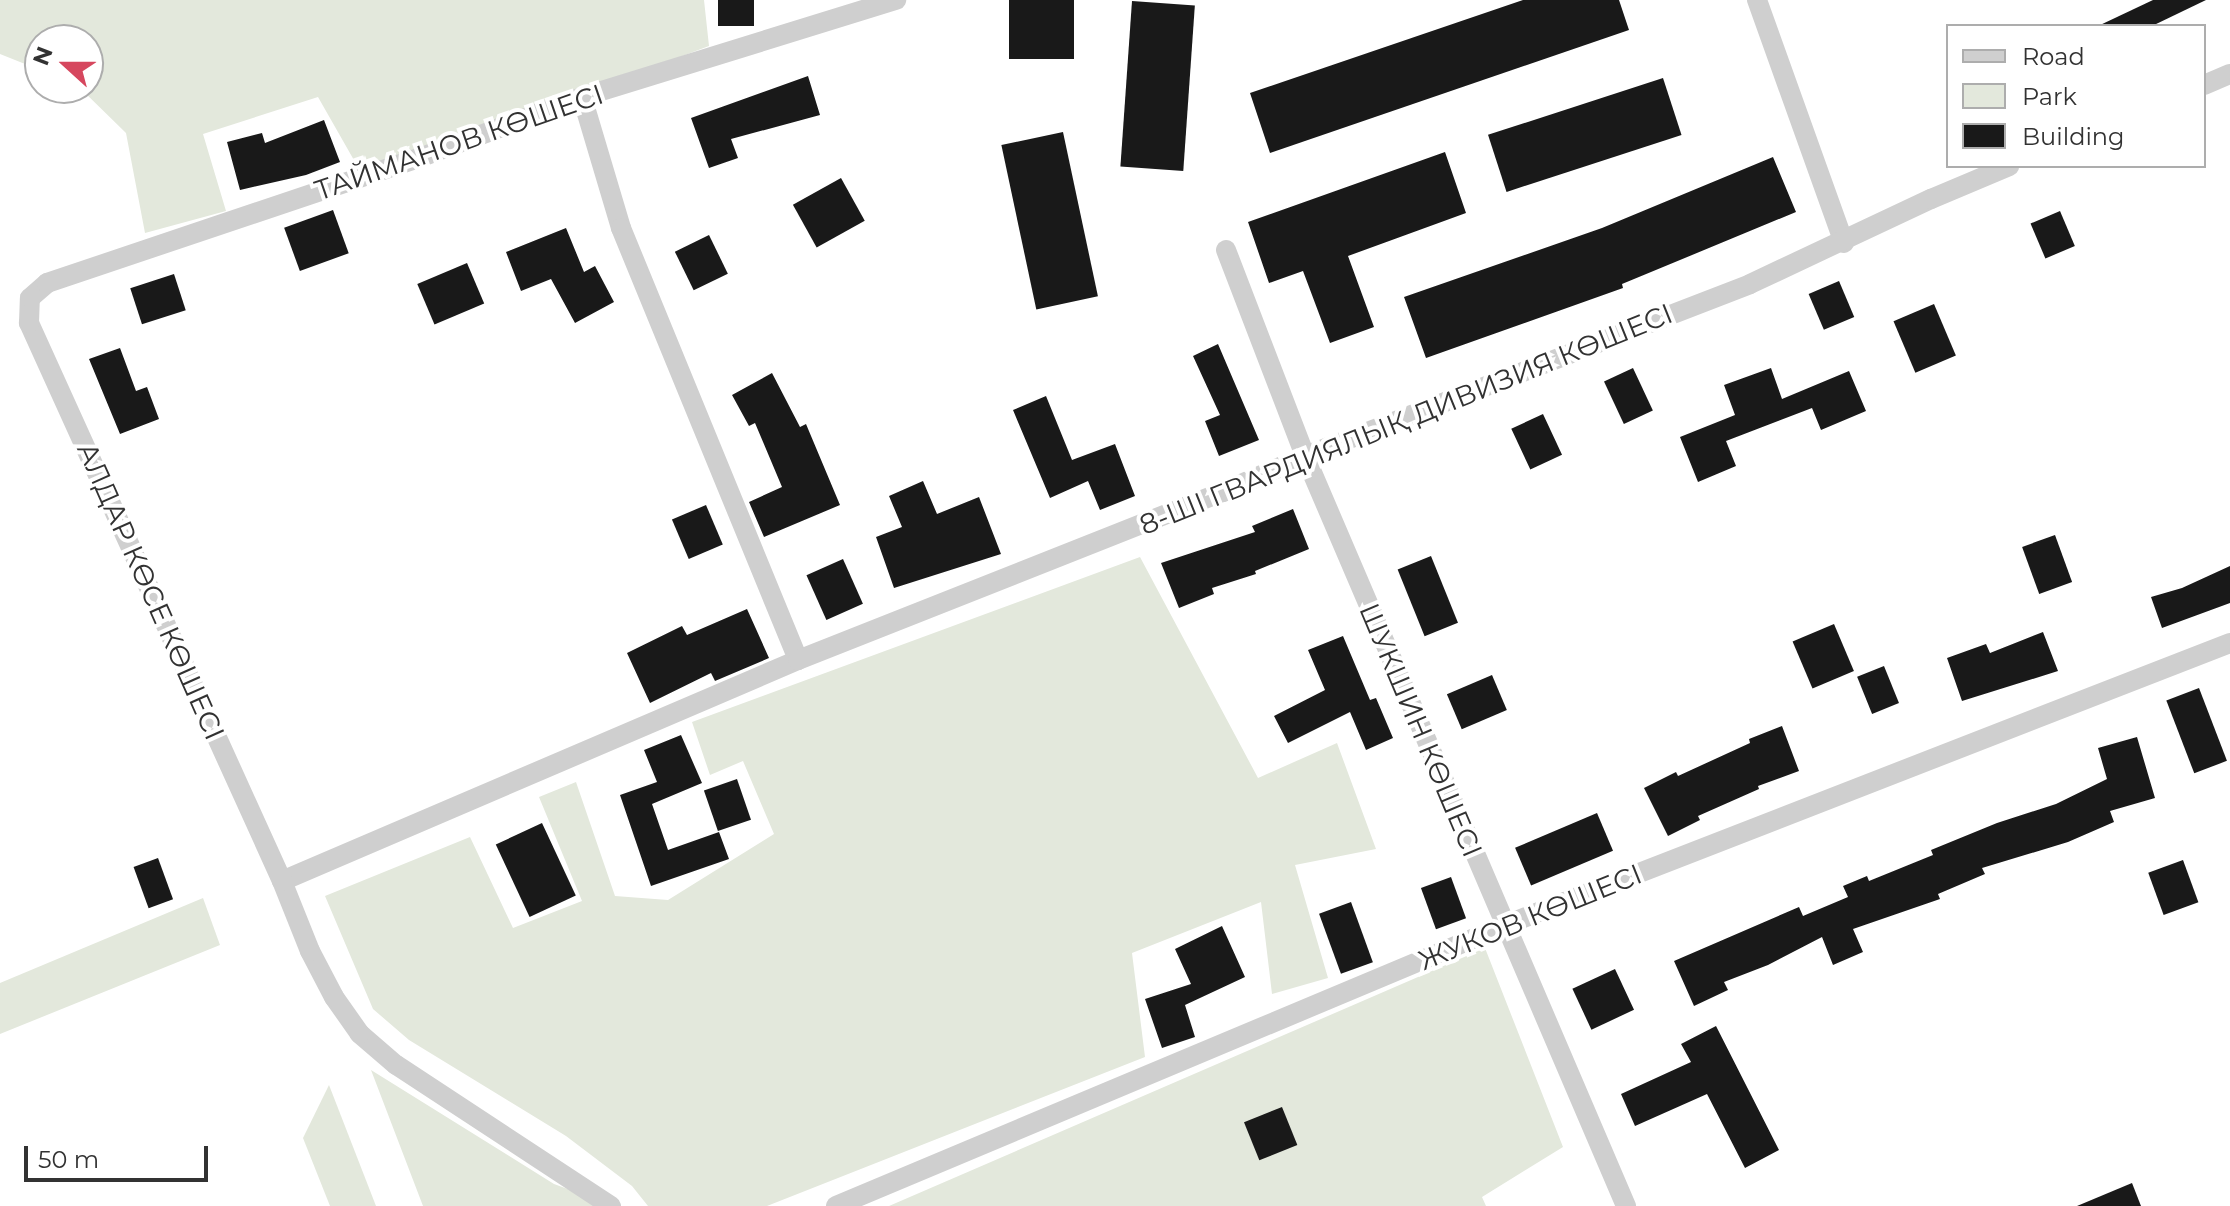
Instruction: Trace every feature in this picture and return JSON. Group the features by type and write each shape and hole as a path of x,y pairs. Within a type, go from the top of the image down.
{"street":[{"name":"ТАЙМАНОВ КӨШЕСІ","path":"30,298 47,283 419,158 582,97 896,0"},
{"path":"1757,0 1844,243"},
{"path":"2206,84 2230,74"},
{"path":"582,97 621,228 798,660"},
{"name":"8-ШІ ГВАРДИЯЛЫҚ ДИВИЗИЯ КӨШЕСІ","path":"282,881 798,660 1223,492 1305,456 1750,284 2004,168"},
{"name":"ШУКШИН КӨШЕСІ","path":"1226,250 1305,456 1503,926 1626,1206"},
{"name":"АЛДАР КӨСЕ КӨШЕСІ","path":"30,298 29,323 282,881 310,951 334,997 360,1034 396,1065 611,1206"},
{"name":"ЖУКОВ КӨШЕСІ","path":"836,1206 1503,926 2230,643"}],"green space":[{"path":"0,0 704,0 709,46 363,176 318,97 203,134 226,211 145,233 126,133 96,104 104,104 104,24 24,24 24,64 0,54"},
{"path":"1140,557 1258,778 1337,743 1376,849 1295,865 1328,978 1272,994 1261,902 1132,953 1145,1057 767,1206 648,1206 632,1186 566,1136 409,1040 373,1009 325,896 470,837 513,928 582,901 539,797 576,782 615,896 668,900 774,834 743,761 710,775 692,722"},
{"path":"203,898 220,945 0,1034 0,983"},
{"path":"1485,948 1563,1147 1482,1197 1486,1206 889,1206"},
{"path":"371,1070 554,1184 576,1192 595,1206 423,1206"},
{"path":"329,1085 376,1206 330,1206 303,1138"}],"building":[{"path":"718,0 754,0 754,26 718,26"},
{"path":"1009,0 1074,0 1074,59 1009,59"},
{"path":"1523,0 1619,0 1629,30 1270,153 1250,93"},
{"path":"2153,0 2206,0 2156,24 2102,24"},
{"path":"1132,1 1195,5 1183,171 1120,167"},
{"path":"808,76 820,115 731,139 738,158 709,168 691,118"},
{"path":"1663,78 1682,135 1507,192 1488,135"},
{"path":"324,120 340,162 306,175 240,190 227,142 262,133 265,143"},
{"path":"1063,132 1098,296 1036,309 1001,145"},
{"path":"1445,152 1466,213 1348,256 1374,327 1330,343 1303,271 1269,283 1248,222"},
{"path":"1773,157 1796,212 1622,284 1623,288 1426,358 1404,297 1602,228"},
{"path":"841,178 865,221 817,248 793,205"},
{"path":"333,210 349,253 300,271 284,228"},
{"path":"2060,211 2075,246 2045,258 2031,224"},
{"path":"566,228 584,272 595,266 614,302 575,323 551,279 521,291 506,252"},
{"path":"709,235 728,274 694,290 675,252"},
{"path":"467,263 484,304 434,325 417,284"},
{"path":"174,274 186,310 142,324 130,288"},
{"path":"1839,281 1854,317 1824,330 1809,294"},
{"path":"1934,304 1956,356 1915,373 1893,321"},
{"path":"1218,344 1259,440 1219,456 1205,421 1220,415 1193,356"},
{"path":"120,348 136,391 147,387 159,419 120,434 89,359"},
{"path":"1633,368 1653,411 1624,424 1604,382"},
{"path":"1771,368 1782,399 1849,371 1866,411 1821,430 1812,408 1726,441 1736,466 1698,482 1680,437 1735,415 1724,385"},
{"path":"772,373 800,427 806,424 840,505 764,537 749,502 782,487 755,423 749,426 732,395"},
{"path":"1046,396 1072,460 1115,444 1135,496 1100,510 1088,481 1050,498 1013,410"},
{"path":"1543,414 1562,455 1530,470 1511,429"},
{"path":"923,481 937,514 979,497 1001,554 894,588 876,537 902,527 889,496"},
{"path":"706,505 723,545 689,559 672,519"},
{"path":"1293,509 1309,549 1255,571 1256,574 1212,588 1214,594 1179,608 1161,563 1255,532 1252,526"},
{"path":"2055,535 2072,582 2039,594 2022,547"},
{"path":"1431,556 1458,623 1425,636 1398,569"},
{"path":"843,559 863,604 826,620 806,575"},
{"path":"2230,566 2230,603 2162,628 2151,597 2182,588"},
{"path":"747,609 769,658 715,681 711,673 650,703 627,653 682,626 687,635"},
{"path":"1834,624 1854,671 1813,689 1793,642"},
{"path":"2043,632 2058,671 1962,701 1947,658 1986,644 1990,653"},
{"path":"1343,636 1370,700 1376,698 1393,738 1366,750 1350,712 1288,743 1274,716 1325,690 1308,650"},
{"path":"1884,666 1899,703 1872,714 1857,677"},
{"path":"1492,675 1507,710 1462,729 1447,694"},
{"path":"2199,688 2227,761 2194,773 2166,701"},
{"path":"1782,726 1799,771 1758,786 1759,789 1698,816 1700,820 1668,836 1644,788 1676,772 1678,776 1750,743 1749,739"},
{"path":"681,735 702,783 652,804 668,850 719,832 729,859 651,886 620,795 657,782 644,750"},
{"path":"2137,737 2155,798 2110,811 2114,822 2068,842 1982,868 1985,874 1938,894 1940,899 1853,929 1863,952 1833,965 1822,937 1768,965 1724,982 1728,990 1694,1006 1674,961 1799,907 1803,916 1848,897 1843,886 1867,876 1869,881 1933,855 1931,850 1997,823 2056,804 2107,779 2098,748"},
{"path":"737,779 751,820 718,831 704,790"},
{"path":"1597,813 1613,851 1531,886 1515,848"},
{"path":"542,823 576,896 530,917 496,845"},
{"path":"158,858 173,899 149,908 134,867"},
{"path":"2183,860 2198,902 2164,915 2148,873"},
{"path":"1451,877 1466,918 1436,929 1421,888"},
{"path":"1351,902 1373,962 1341,974 1319,914"},
{"path":"1222,926 1245,977 1185,1005 1195,1037 1162,1048 1145,999 1191,984 1175,949"},
{"path":"1615,969 1634,1010 1591,1030 1572,989"},
{"path":"1716,1026 1779,1150 1745,1168 1707,1094 1635,1126 1621,1094 1691,1062 1681,1044"},
{"path":"1282,1107 1297,1145 1259,1160 1244,1122"},
{"path":"2132,1183 2141,1206 2077,1206"}]}
